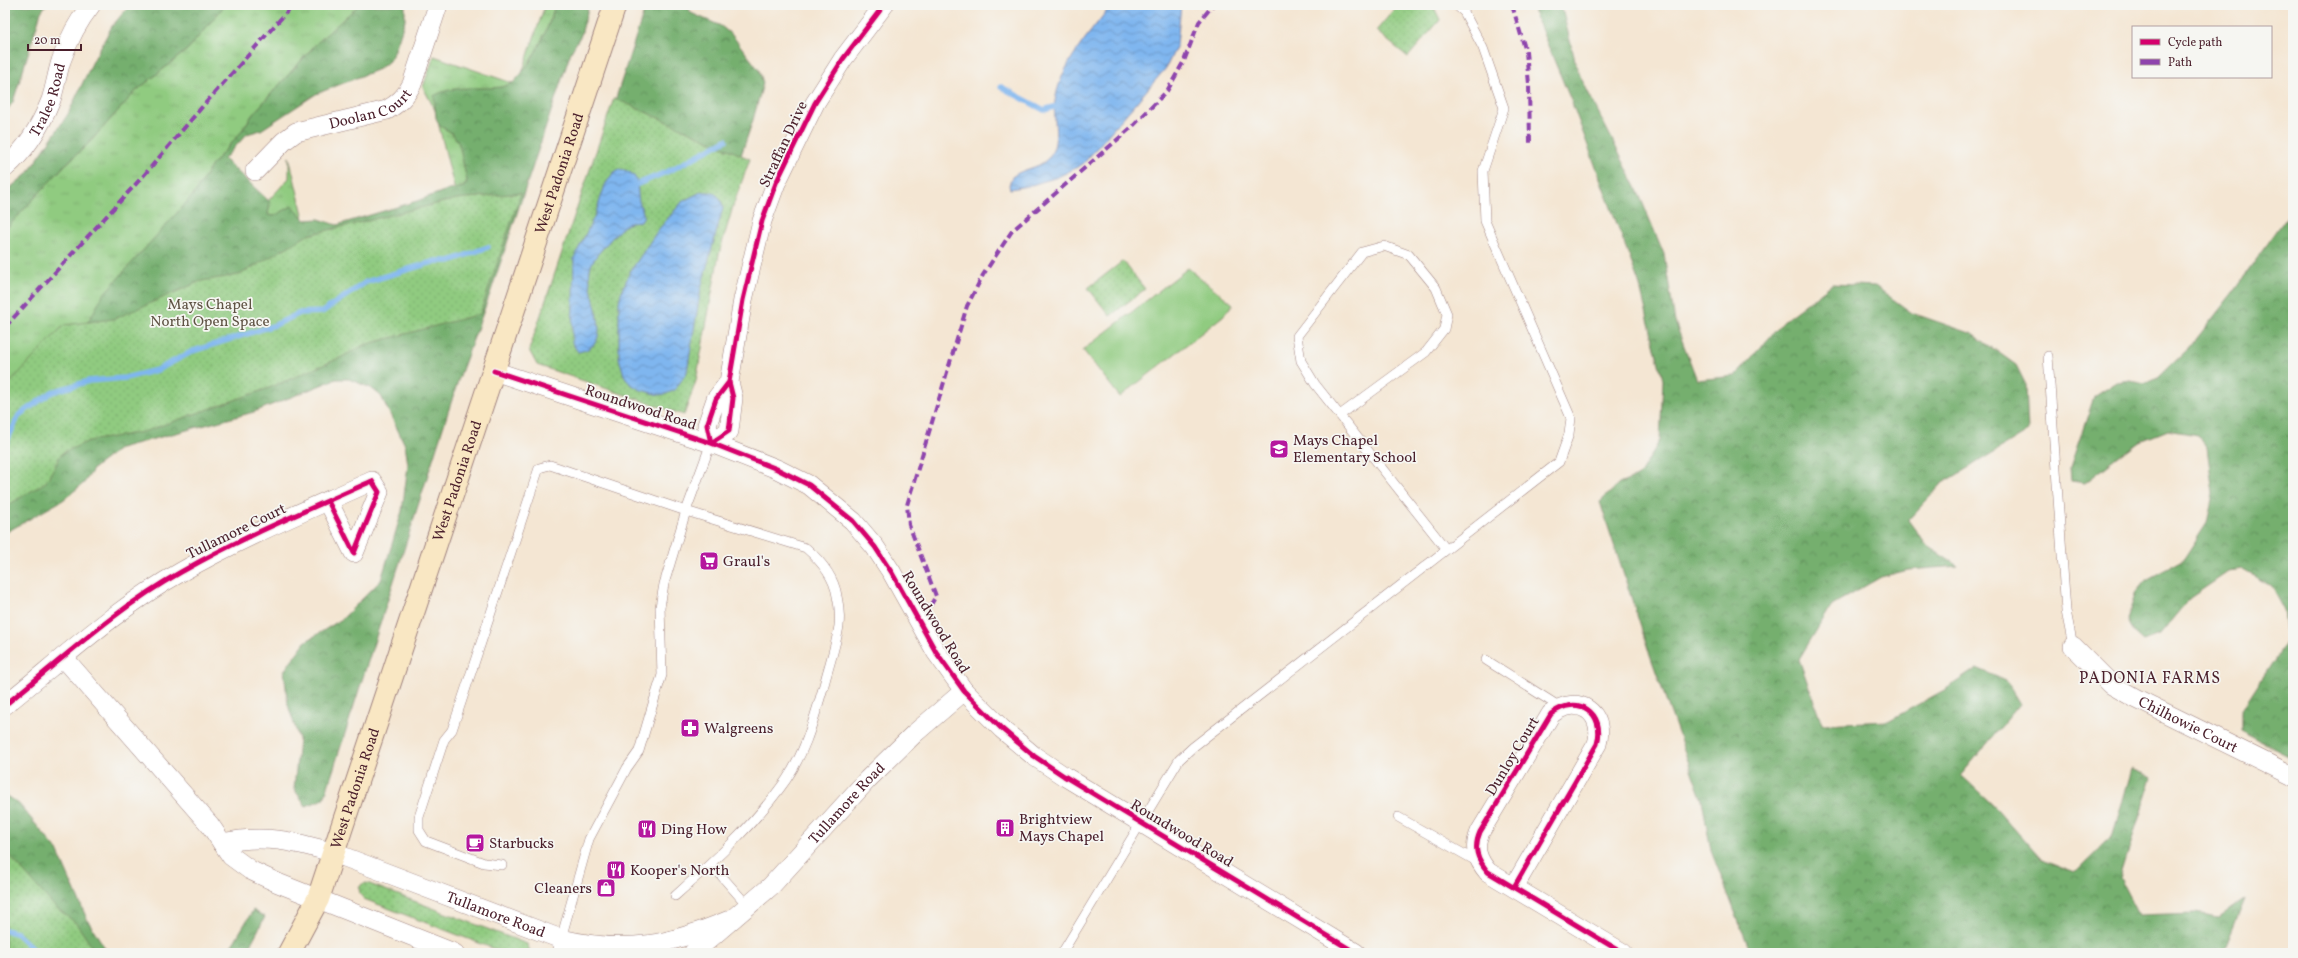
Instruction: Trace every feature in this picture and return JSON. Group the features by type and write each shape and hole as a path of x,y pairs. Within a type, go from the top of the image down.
{"main road":[{"name":"West Padonia Road","path":"289,953 318,899 334,853 615,5"}],"street":[{"name":"Tralee Road","path":"5,168 25,146 41,122 51,99 61,62 73,32 91,5"},
{"name":"Doolan Court","path":"255,171 284,141 296,132 387,110 398,104 406,96 412,84 438,5"},
{"name":"Straffan Drive","path":"711,443 707,425 716,399 729,382 752,262 776,183 815,103 843,59 884,5"},
{"name":"Roundwood Road","path":"494,371 711,443 777,469 809,485 853,521 875,547 892,573 936,652 964,691 1002,729 1034,756 1356,953"},
{"name":"Tullamore Court","path":"5,705 137,600 180,572 261,531 328,501"},
{"name":"Chilhowie Court","path":"2073,646 2112,685 2135,698 2293,776"},
{"path":"64,658 210,825 231,856 250,870 318,899 454,953"},
{"name":"Tullamore Road","path":"693,953 771,886 868,779 914,734 964,691"},
{"path":"1514,887 1597,744 1599,737 1599,728 1588,710 1571,704 1560,707"},
{"name":"Dunloy Court","path":"1481,864 1476,854 1476,842 1480,832 1551,714 1560,707"},
{"path":"222,843 244,838 266,838 295,842 334,853"},
{"name":"Tullamore Road","path":"334,853 559,946 610,948 644,946 702,932 732,919"},
{"path":"1481,864 1488,872 1623,953"}],"lane":[{"path":"1062,953 1179,760 1193,747 1559,462 1569,434 1571,418 1485,221 1483,171 1504,108 1483,48 1464,12 1456,5"},
{"path":"1340,415 1426,352 1444,329 1447,314 1436,288 1409,255 1384,246 1362,252 1306,322 1297,336 1301,361 1315,384 1446,549"},
{"path":"2048,356 2066,612 2073,646"},
{"path":"559,946 589,839 627,768 639,751 662,675 660,607 664,584 686,511 711,443"},
{"path":"502,865 484,864 426,841 420,830 419,817 444,740 452,730 539,468 550,465 686,511 806,548 820,560 830,574 837,595 839,624 835,646 806,745 787,778 773,798 731,845 675,896"},
{"path":"1486,660 1560,707"},
{"path":"1398,817 1481,864"},
{"path":"711,864 748,906"}],"green space":[{"path":"5,5 46,5 41,12 13,102 5,113"},
{"path":"130,5 225,5 188,49 136,91 87,145 65,165 5,230 5,192 28,173 68,114 93,61 112,26"},
{"path":"225,5 359,5 317,43 253,114 241,132 212,165 266,203 289,178 289,157 308,235 5,419 5,229 65,165 87,145 136,91 188,49"},
{"name":"Mays Chapel North Open Space","path":"359,5 405,5 405,20 395,50 389,61 379,69 316,94 261,130 247,134 224,159 270,202 268,215 274,216 292,206 305,220 319,219 337,225 417,201 444,191 464,187 467,181 459,144 452,133 440,126 436,118 434,96 441,92 450,90 467,88 493,88 512,83 522,73 534,55 544,35 555,5 589,5 581,35 571,52 491,291 458,381 324,799 306,806 294,789 299,739 288,705 284,671 305,642 342,619 381,580 402,511 408,465 405,445 381,396 371,388 349,379 336,379 254,412 120,448 94,468 84,483 63,500 5,533 5,419 71,346 93,314 102,296 194,194 212,165 241,132 253,114 317,43"},
{"path":"545,5 585,5 457,199 435,110 423,87 434,56 518,85"},
{"path":"646,5 687,5 691,13 721,26 732,35 759,70 763,83 753,120 733,179 612,110"},
{"path":"1398,5 1433,5 1440,20 1408,57 1376,31"},
{"path":"1531,5 1561,5 1578,72 1636,187 1664,254 1675,322 1697,380 1735,376 1786,319 1832,284 1875,286 1912,313 1973,334 2016,365 2026,385 2028,431 1942,484 1908,520 1927,546 1958,566 1908,570 1881,577 1832,605 1799,659 1822,724 1888,721 1946,689 1977,668 2006,681 2020,704 1961,775 1996,808 2040,858 2076,872 2112,837 2132,769 2152,777 2120,878 2139,915 2195,913 2219,917 2245,899 2223,953 1751,953 1711,851 1702,800 1650,655 1600,502 1619,484 1639,476 1660,440 1663,380 1639,283 1572,103"},
{"path":"614,98 750,159 734,203 719,254 696,381 684,415 537,365 529,350"},
{"name":"Mays Chapel North Open Space","path":"521,193 480,314 364,345 342,357 269,388 143,432 89,441 62,453 46,482 5,507 5,388 64,325 114,319 201,281 239,275 308,235 457,199"},
{"path":"2293,208 2293,758 2241,731 2241,711 2287,640 2284,610 2271,586 2243,570 2228,572 2190,598 2159,635 2143,641 2133,632 2127,619 2136,592 2146,580 2183,560 2207,523 2213,494 2207,447 2197,435 2168,430 2138,442 2085,483 2071,481 2070,467 2094,397 2117,382 2131,380 2145,383 2158,378 2190,347 2234,291"},
{"path":"1123,261 1145,289 1110,316 1088,288"},
{"path":"1188,268 1233,304 1223,316 1120,397 1083,350"},
{"path":"5,795 19,804 57,850 87,919 108,953 5,953"},
{"path":"5,850 54,906 76,923 96,953 5,953"},
{"path":"367,883 527,944 531,953 505,953 364,899 360,894 359,888 362,884"},
{"path":"253,910 265,917 246,953 226,953 234,942"}],"water":[{"path":"1111,5 1181,5 1177,45 1166,68 1083,164 1058,177 1028,186 1010,189 1009,185 1012,177 1022,171 1043,163 1051,154 1054,147 1056,133 1055,103 1060,83 1078,48"},
{"path":"619,169 631,173 635,177 639,201 644,216 641,221 628,224 621,229 599,253 591,265 590,280 599,330 597,340 590,348 578,352 572,343 574,258 595,215 605,185 613,173"},
{"path":"701,192 716,194 722,203 723,208 701,288 687,372 675,390 659,395 641,390 630,384 624,375 619,358 619,302 621,293 630,272 658,230 683,201"}],"waterway":[{"path":"1001,87 1044,110 1061,105"},
{"path":"633,186 671,170 726,140"},
{"path":"5,445 19,415 52,392 89,381 125,378 157,370 193,351 275,325 300,313 322,312 366,282 436,261 450,261 488,247"},
{"path":"5,930 16,933 32,948 32,953"}],"marked path":[{"path":"5,327 145,174 202,107 293,5"},
{"path":"930,606 936,596 909,525 907,505 967,306 983,275 1012,231 1132,127 1167,91 1184,61 1199,22 1213,5"},
{"path":"1512,5 1526,52 1529,84 1530,143"}],"cycle path":[{"path":"729,382 716,399 707,425 711,443 729,431 733,398 729,382 743,300 762,221 776,183 815,103 843,59 884,5"},
{"path":"494,371 711,443 777,469 809,485 853,521 875,547 892,573 936,652 964,691 1002,729 1034,756 1064,776 1356,953"},
{"path":"5,705 90,635 135,601 158,586 228,547 275,524 372,481 379,492 354,553 328,501"},
{"path":"1514,887 1597,744 1599,733 1594,715 1580,706 1571,705 1561,708 1551,714 1480,832 1477,843 1477,853 1481,863 1488,872 1623,953"}],"place":[{"name":"Mays Chapel Elementary School","path":"1279,449"},
{"name":"Graul's","path":"709,561"},
{"name":"Walgreens","path":"690,728"},
{"name":"Brightview Mays Chapel","path":"1005,828"},
{"name":"Ding How","path":"647,829"},
{"name":"Starbucks","path":"475,843"},
{"name":"Kooper's North","path":"616,870"},
{"name":"Cleaners","path":"606,888"}],"district":[{"name":"PADONIA FARMS","path":"2150,677"}]}
